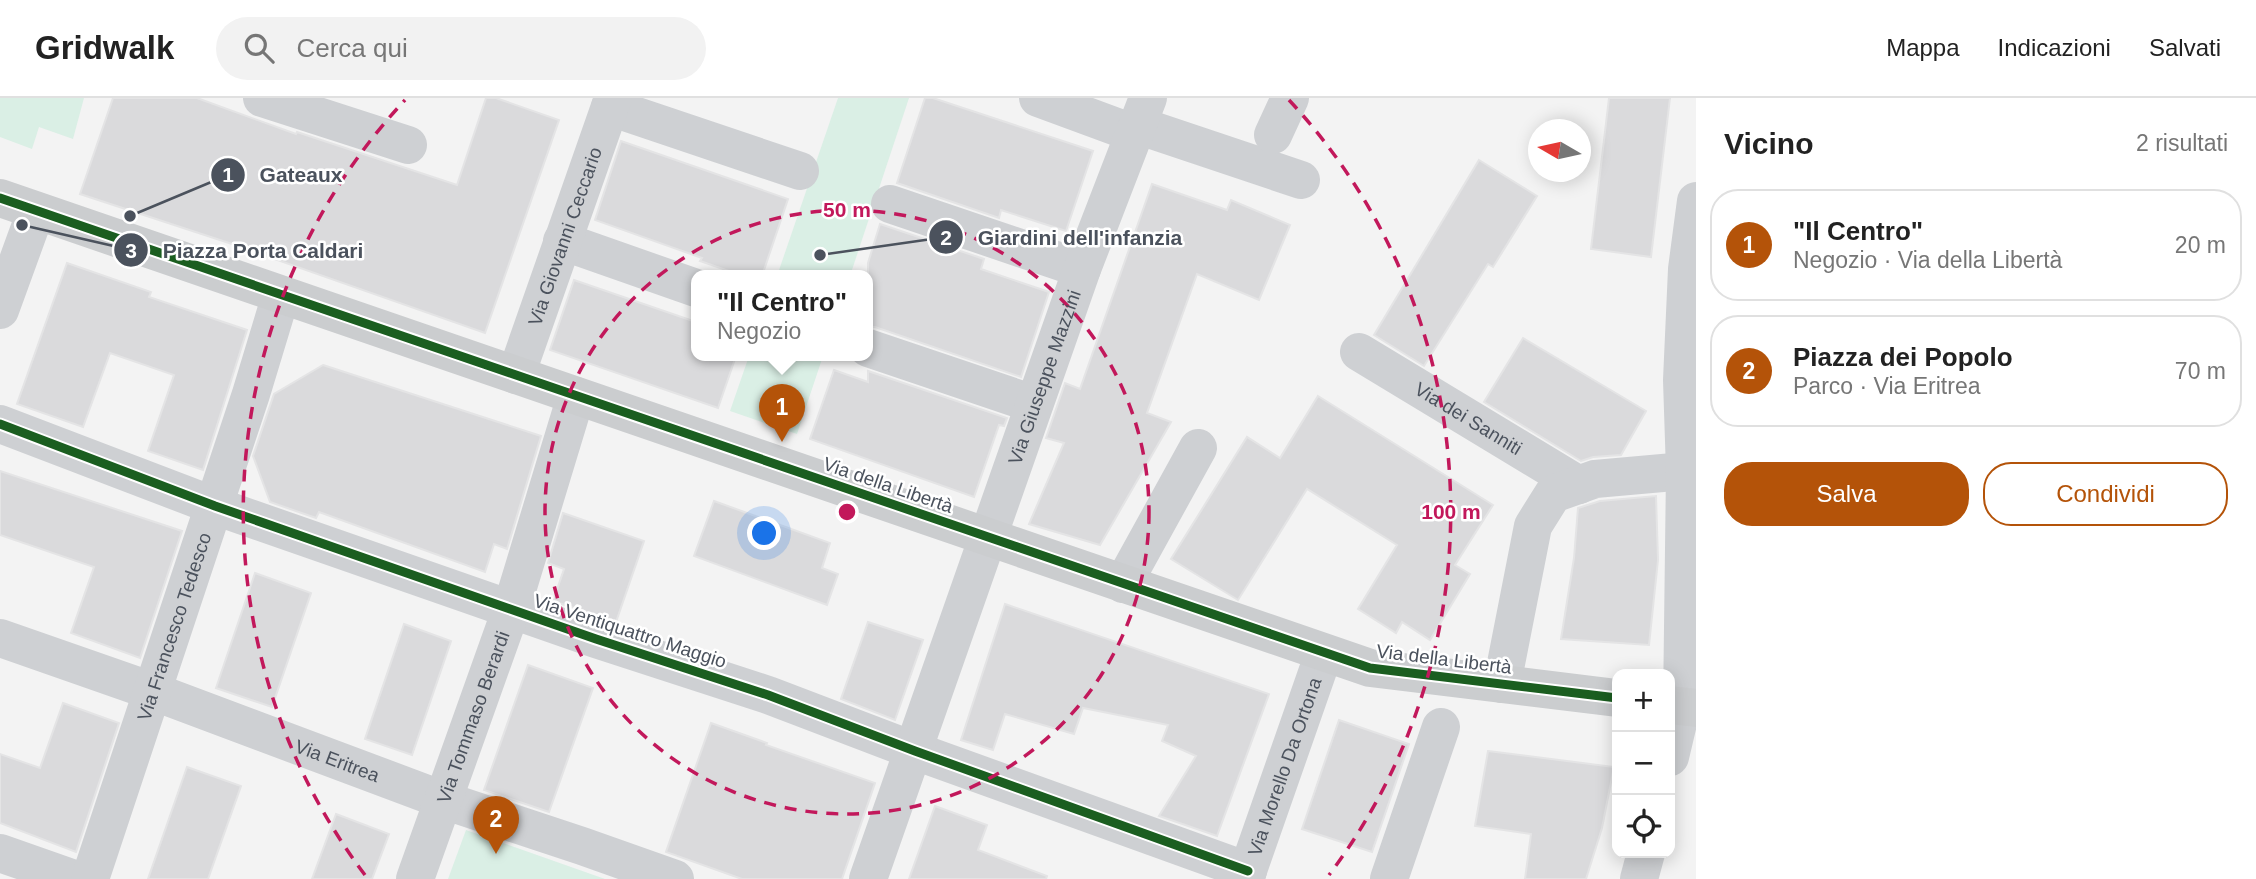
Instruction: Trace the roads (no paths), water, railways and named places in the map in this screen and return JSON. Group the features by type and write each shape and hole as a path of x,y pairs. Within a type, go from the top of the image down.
{"main road":[{"name":"Via della Libertà","path":"0,198 1370,668 1612,697"}],"street":[{"path":"262,98 408,145"},
{"path":"1038,98 1139,119 1301,180"},
{"path":"1273,135 1290,98"},
{"path":"612,102 800,171"},
{"name":"Via Giovanni Ceccario","path":"516,376 612,102"},
{"name":"Via Giuseppe Mazzini","path":"868,879 1082,269 1139,119"},
{"path":"1675,737 1683,706 1690,470 1682,380 1696,201"},
{"path":"890,204 1082,269"},
{"path":"0,310 36,211"},
{"path":"562,241 691,286"},
{"name":"Via Francesco Tedesco","path":"90,879 215,506 281,295"},
{"path":"873,350 1034,404"},
{"name":"Via dei Sanniti","path":"1359,352 1579,485"},
{"name":"Via Tommaso Berardi","path":"415,879 511,610 576,396"},
{"name":"Via Ventiquattro Maggio","path":"0,424 215,506 511,610 768,695 1246,875"},
{"path":"1123,584 1198,448"},
{"path":"1502,684 1533,526 1553,494 1595,479 1690,470"},
{"name":"Via Eritrea","path":"0,638 152,691 443,800 675,879"},
{"name":"Via Morello Da Ortona","path":"1246,875 1324,653"},
{"path":"1389,879 1441,727"},
{"path":"0,853 74,879"},
{"path":"1639,879 1645,858"}],"place":[{"name":"Gateaux","path":"130,216"},
{"name":"Piazza Porta Caldari","path":"22,225"},
{"name":"Giardini dell'infanzia","path":"820,255"},
{"name":"\"Il Centro\"","path":"782,442"},
{"name":"Piazza dei Popolo","path":"496,854"}]}
